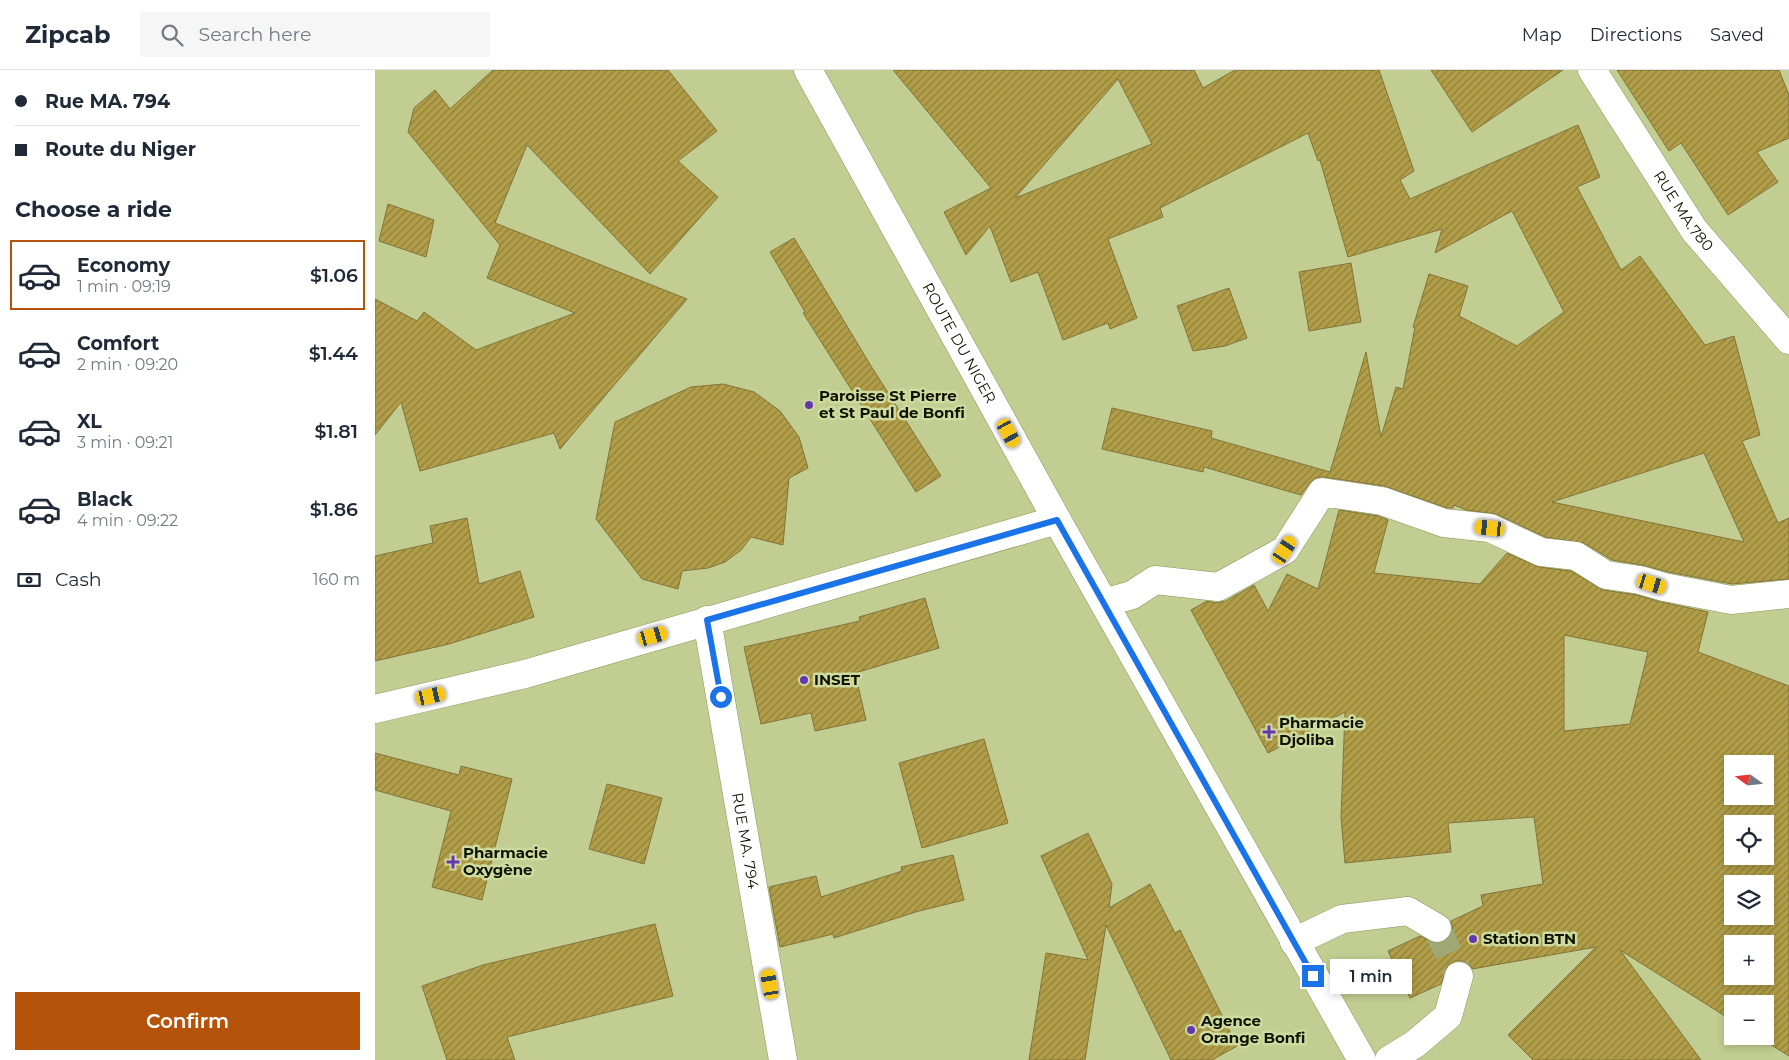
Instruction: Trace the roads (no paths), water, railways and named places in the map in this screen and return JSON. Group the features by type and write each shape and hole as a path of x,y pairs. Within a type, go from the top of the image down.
{"street":[{"name":"ROUTE DU NIGER","path":"808,70 1057,520 1362,1060"},
{"name":"RUE MA.780","path":"1592,70 1694,230 1789,340"},
{"path":"1104,603 1132,594 1155,580 1218,587 1285,550 1322,492 1382,500 1444,523 1490,528 1541,552 1576,556 1605,575 1640,580 1664,587 1731,600 1789,594"},
{"path":"375,709 525,674 1057,520"},
{"name":"RUE MA. 794","path":"707,620 783,1060"},
{"path":"1294,942 1342,919 1409,911 1437,928"},
{"path":"1389,1060 1415,1044 1448,1016 1459,976"}],"tunnel":[{"path":"1437,928 1459,976"}],"place":[{"name":"Paroisse St Pierre et St Paul de Bonfi","path":"809,405"},
{"name":"INSET","path":"804,680"},
{"name":"Pharmacie Djoliba","path":"1269,732"},
{"name":"Pharmacie Oxygène","path":"453,862"},
{"name":"Station BTN","path":"1473,939"},
{"name":"Agence Orange Bonfi","path":"1191,1030"}]}
